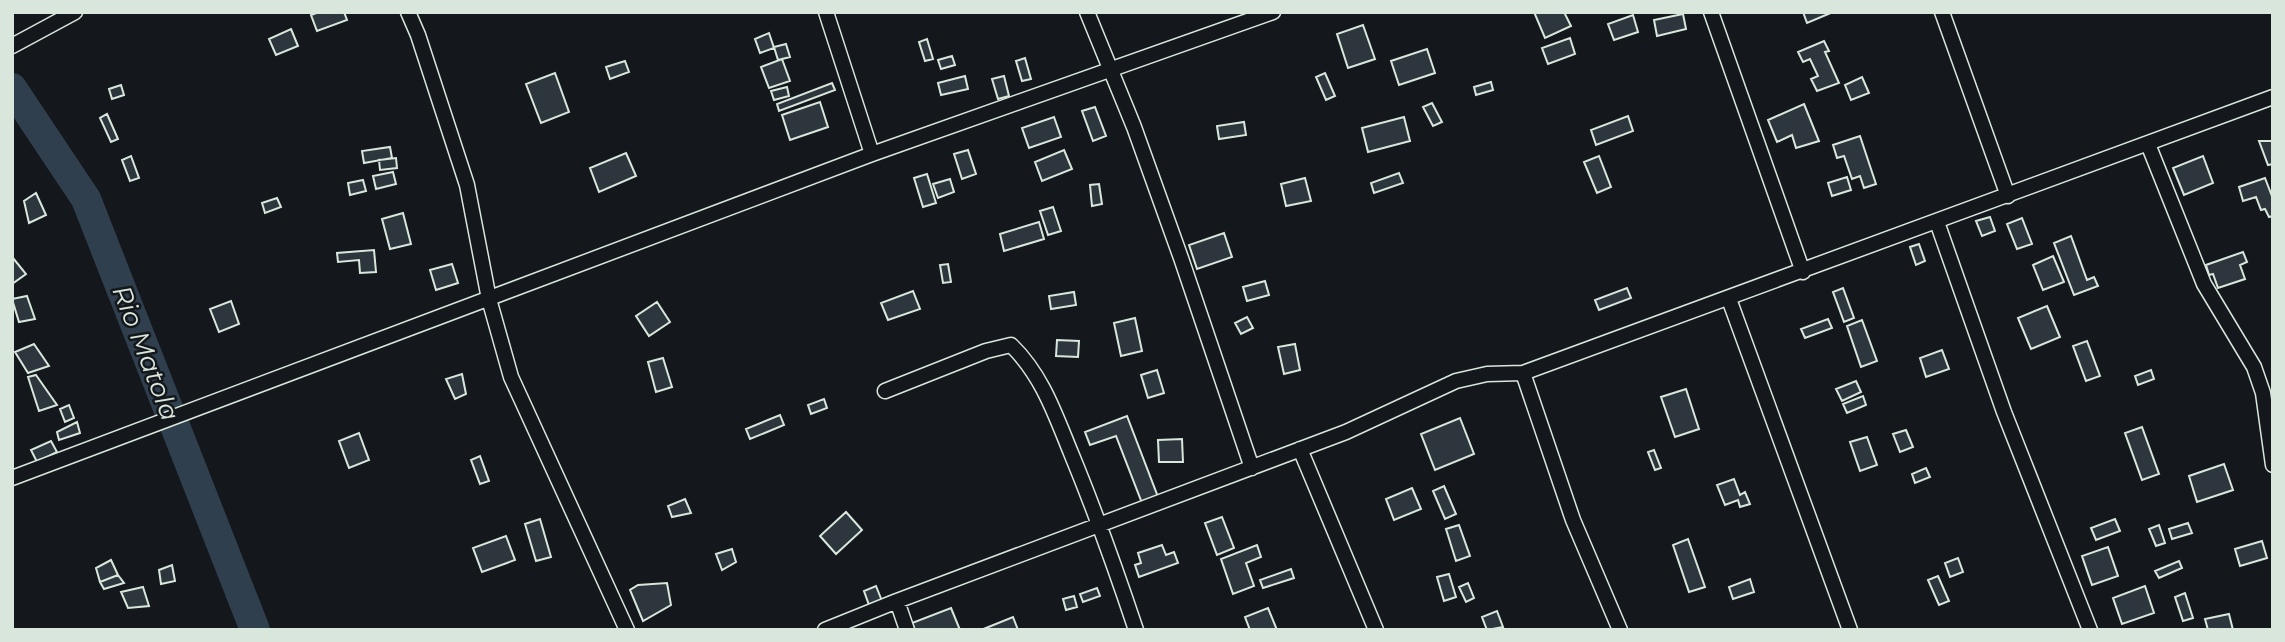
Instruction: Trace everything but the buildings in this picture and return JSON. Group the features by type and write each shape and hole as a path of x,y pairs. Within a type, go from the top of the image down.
{"street":[{"path":"12,46 75,12"},
{"path":"408,12 422,46 467,185 489,299 511,377 627,630"},
{"path":"826,12 872,154"},
{"path":"1087,12 1181,258 1252,468"},
{"path":"12,478 872,154 1273,12"},
{"path":"1711,12 1803,272"},
{"path":"1942,12 2008,196"},
{"path":"825,630 1252,468 1456,381 1486,374 1522,373 1803,272 2273,97"},
{"path":"2148,144 2204,284 2254,367 2263,393 2273,465"},
{"path":"1937,222 2004,412 2090,630"},
{"path":"1729,299 1799,484 1850,630"},
{"path":"885,391 986,351 1011,345 1028,362 1046,393 1101,525 1136,630"},
{"path":"1522,373 1573,520 1620,630"},
{"path":"1300,449 1376,630"},
{"path":"897,601 907,630"}],"waterway":[{"name":"Rio Matola","path":"12,88 86,199 255,630"}]}
